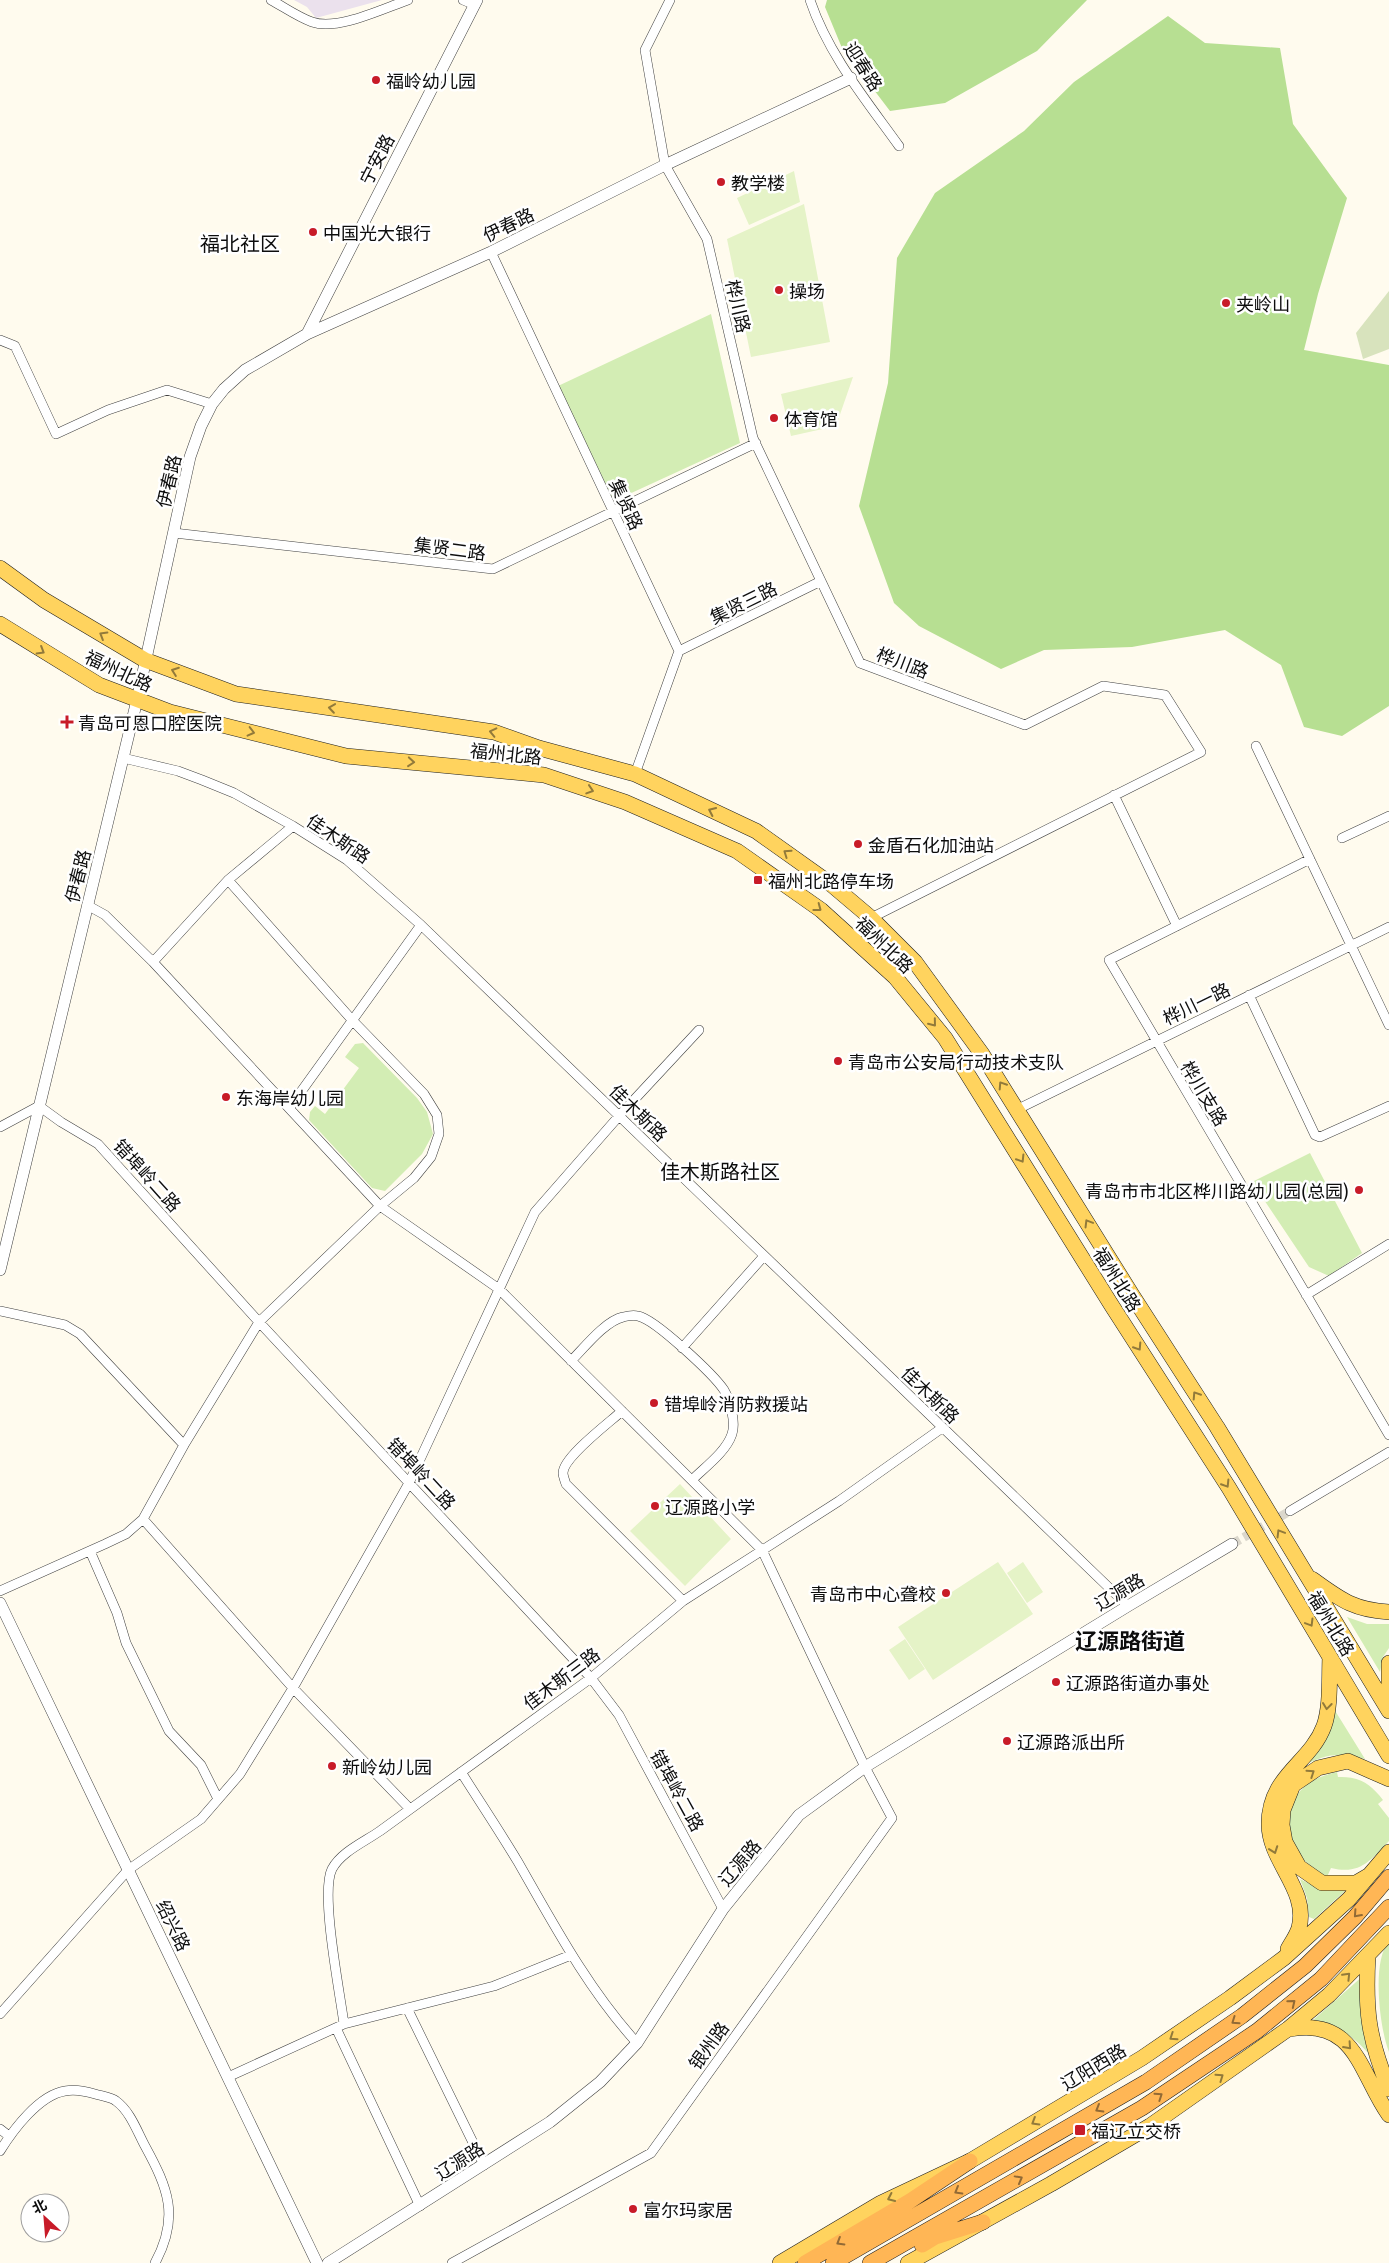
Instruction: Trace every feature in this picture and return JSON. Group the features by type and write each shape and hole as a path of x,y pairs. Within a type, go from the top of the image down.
{"highway":[{"path":"833,2263 1146,2082 1234,2021 1305,1966 1355,1917 1389,1877"},
{"path":"870,2263 1142,2108 1257,2031 1321,1979 1389,1907"},
{"path":"805,2263 910,2201 970,2161"},
{"path":"890,2263 935,2238 983,2222"}],"main road":[{"name":"福州北路","path":"0,568 44,600 144,660 236,694 494,732 539,748 635,774 756,832 832,885 871,918 915,962 961,1022 1018,1109 1132,1295 1217,1428 1389,1711"},
{"name":"福州北路","path":"0,624 24,641 99,685 170,712 346,756 544,775 616,798 737,852 821,910 895,977 945,1038 1112,1306 1229,1488 1389,1756"},
{"path":"1306,1575 1346,1603 1370,1611 1389,1612"},
{"path":"1284,1958 1298,1930 1301,1914 1300,1903 1291,1881 1272,1846 1269,1824 1272,1800 1288,1773 1311,1748 1324,1725 1330,1657"},
{"path":"1389,1663 1389,1697"},
{"path":"1371,1874 1356,1883 1322,1883 1299,1867 1285,1842 1282,1825 1283,1810 1293,1785 1318,1768 1348,1762 1389,1779"},
{"name":"辽阳西路","path":"780,2263 881,2203 970,2161 1142,2058 1230,1998 1284,1958 1349,1899 1389,1852"},
{"path":"908,2263 1150,2126 1288,2029 1329,1995 1389,1933"},
{"path":"1368,1955 1366,2005 1369,2028 1376,2055 1389,2089"},
{"path":"1288,2029 1306,2026 1341,2037 1364,2066 1389,2115"}],"street":[{"path":"271,0 311,22 326,25 346,21 408,0"},
{"path":"463,0 476,2"},
{"name":"桦川路","path":"670,0 645,50 665,165 706,239 756,443 860,663 1026,725 1103,686 1165,695 1201,752 871,918 853,939"},
{"name":"迎春路","path":"810,0 818,26 851,78 899,146"},
{"name":"宁安路","path":"307,334 476,2"},
{"name":"伊春路","path":"0,1270 137,700 144,660 190,457 200,426 212,404 245,370 307,334 491,252 665,165 851,78"},
{"name":"集贤路","path":"491,252 679,651"},
{"path":"0,340 15,346 56,434 108,410 167,390 212,404"},
{"name":"集贤二路","path":"174,533 493,570 756,443"},
{"name":"集贤三路","path":"679,651 821,582"},
{"path":"635,774 679,651"},
{"path":"1256,746 1389,1025"},
{"name":"佳木斯路","path":"123,758 178,771 234,793 293,826 347,860 421,925 1128,1606"},
{"path":"1114,795 1177,926"},
{"path":"1342,838 1389,816"},
{"path":"153,962 228,880 293,826"},
{"name":"桦川支路","path":"1310,859 1108,960 1389,1435"},
{"path":"0,1591 126,1534 143,1519 184,1445 259,1322 380,1206 414,1178 431,1156 439,1134 437,1115 424,1094 353,1021 228,880"},
{"path":"88,905 105,915 153,962 290,1107 380,1206 499,1289 762,1550 864,1767"},
{"path":"290,1107 421,925"},
{"name":"桦川一路","path":"1018,1109 1389,927"},
{"path":"1249,995 1315,1135 1320,1137 1389,1106"},
{"path":"0,2014 128,1870 201,1819 240,1774 293,1688 408,1483 535,1212 619,1116 699,1030"},
{"path":"0,1127 39,1106"},
{"name":"错埠岭二路","path":"39,1106 61,1122 98,1144 259,1322 591,1678 618,1716 723,1910"},
{"path":"1306,1294 1389,1244"},
{"path":"682,1348 764,1256"},
{"path":"0,1310 65,1325 80,1334 184,1445"},
{"path":"571,1360 602,1330 621,1317 638,1316 655,1324 682,1348 724,1390 732,1418 732,1433 726,1445 692,1480"},
{"path":"622,1411 566,1464 563,1472 566,1484 682,1601"},
{"name":"佳木斯三路","path":"420,2206 340,2026 327,1897 332,1870 344,1854 410,1809 591,1678 682,1601 840,1501 942,1428"},
{"path":"1290,1510 1389,1452"},
{"path":"143,1519 293,1688 410,1809"},
{"name":"辽源路","path":"328,2263 550,2122 600,2082 637,2043 723,1910 799,1814 864,1767 1232,1544"},
{"path":"90,1551 117,1613 126,1642 169,1731 201,1765 218,1799"},
{"name":"绍兴路","path":"0,1603 317,2263"},
{"name":"银州路","path":"452,2263 650,2153 892,1818 864,1767"},
{"path":"461,1772 516,1860 571,1955 614,2018 637,2043"},
{"path":"228,2077 340,2026 494,1986 571,1955"},
{"path":"407,2008 484,2165"},
{"path":"0,2151 9,2136 37,2104 63,2091 81,2090 116,2100 130,2118 164,2181 170,2212 164,2248 155,2263"},
{"path":"0,2129 9,2136"}],"shaded area":[{"path":"294,0 382,0 316,18 307,7"}],"green space":[{"path":"827,0 1087,0 1037,51 945,103 890,111 842,48 825,7"},
{"path":"1168,16 1205,43 1280,48 1293,124 1347,198 1318,294 1304,350 1389,365 1389,706 1342,736 1304,727 1281,665 1225,630 1132,647 1044,650 1001,669 919,626 894,603 859,506 888,383 897,258 935,193 1024,131 1074,82"},
{"path":"794,171 800,202 749,225 737,198"},
{"name":"操场","path":"804,204 830,342 751,357 727,239"},
{"path":"1389,291 1389,349 1363,359 1356,333"},
{"path":"711,314 740,443 614,501 558,386"},
{"path":"853,377 836,426 791,436 781,394"},
{"path":"363,1043 417,1098 427,1112 433,1134 422,1154 385,1191 372,1188 309,1120 310,1112 315,1106 325,1114 359,1068 345,1057 355,1044"},
{"path":"1310,1153 1362,1253 1329,1276 1309,1267 1252,1182"},
{"path":"680,1484 731,1539 685,1586 630,1531"},
{"path":"998,1562 1033,1614 933,1680 898,1627"},
{"path":"1023,1562 1043,1592 1027,1603 1007,1573"},
{"path":"1347,1617 1367,1624 1389,1624 1389,1648 1383,1657 1380,1672"},
{"path":"905,1639 925,1669 909,1680 889,1650"},
{"path":"1334,1709 1365,1759 1334,1755 1304,1765"},
{"path":"1337,1772 1338,1777 1358,1779 1368,1785 1383,1800 1378,1804 1389,1818 1389,1841 1364,1865 1350,1870 1331,1868 1327,1877 1307,1863 1296,1850 1289,1832 1290,1815 1292,1805 1301,1790 1316,1779"},
{"path":"1300,1879 1320,1889 1345,1891 1314,1919 1309,1917 1307,1898"},
{"path":"1389,1942 1389,2052 1380,2012 1379,1979 1383,1951"},
{"path":"1364,1975 1374,2060 1361,2045 1347,2034 1331,2025 1312,2021"}],"tunnel":[{"path":"1232,1544 1290,1511"}],"place":[{"name":"福岭幼儿园","path":"376,80"},
{"name":"教学楼","path":"721,182"},
{"name":"中国光大银行","path":"313,232"},
{"name":"操场","path":"779,290"},
{"name":"夹岭山","path":"1226,303"},
{"name":"体育馆","path":"774,418"},
{"name":"青岛可恩口腔医院","path":"67,722"},
{"name":"金盾石化加油站","path":"858,844"},
{"name":"福州北路停车场","path":"758,880"},
{"name":"青岛市公安局行动技术支队","path":"838,1061"},
{"name":"东海岸幼儿园","path":"226,1097"},
{"name":"青岛市市北区桦川路幼儿园(总园)","path":"1359,1190"},
{"name":"错埠岭消防救援站","path":"654,1403"},
{"name":"辽源路小学","path":"655,1506"},
{"name":"青岛市中心聋校","path":"946,1593"},
{"name":"辽源路街道办事处","path":"1056,1682"},
{"name":"辽源路派出所","path":"1007,1741"},
{"name":"新岭幼儿园","path":"332,1766"},
{"name":"福辽立交桥","path":"1080,2130"},
{"name":"富尔玛家居","path":"633,2209"}],"district":[{"name":"福北社区","path":"240,242"},
{"name":"佳木斯路社区","path":"720,1170"},
{"name":"辽源路街道","path":"1130,1639"}]}
